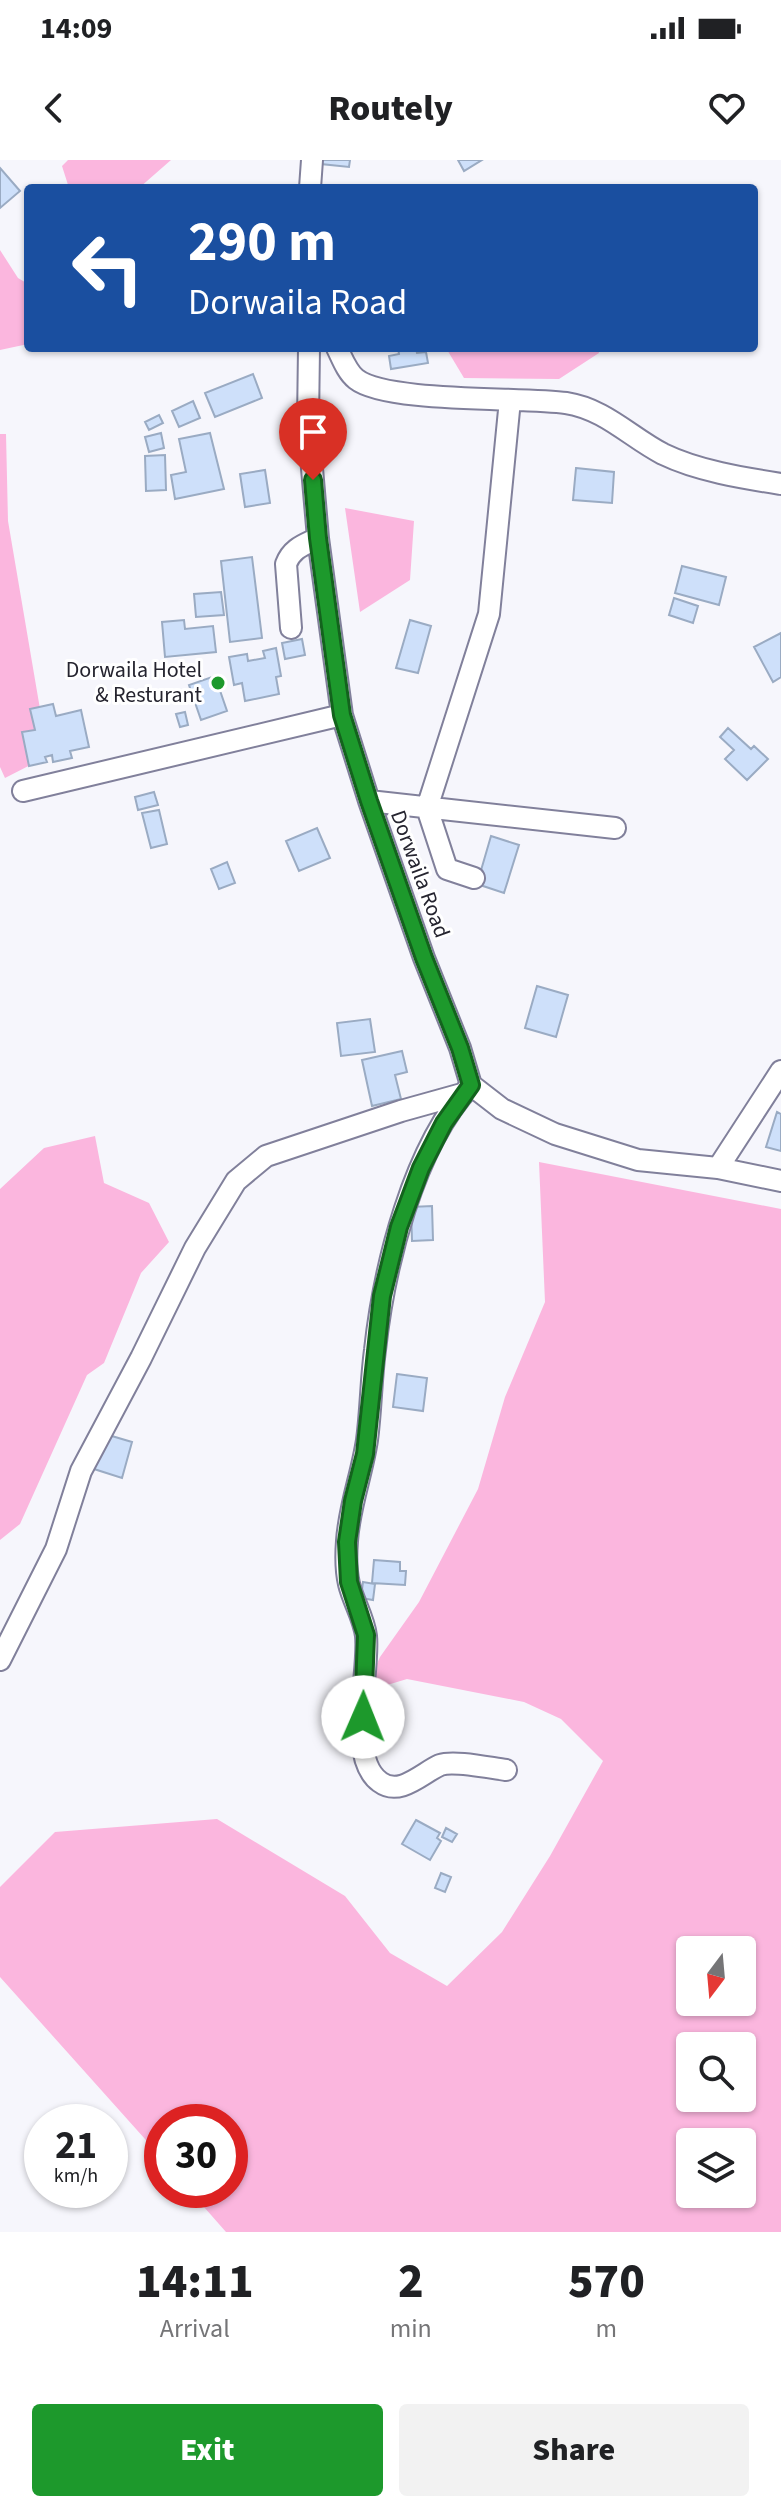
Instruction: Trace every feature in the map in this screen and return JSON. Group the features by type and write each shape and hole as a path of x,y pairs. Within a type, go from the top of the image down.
{"street":[{"path":"310,184 312,160"},
{"name":"Dorwaila Road","path":"309,352 308,422 318,538 342,715 424,958 460,1048 467,1089"},
{"path":"339,352 356,380 373,387 405,394 569,403 597,413 677,459 781,484"},
{"path":"474,878 447,869 427,808 489,614 510,400"},
{"path":"291,628 286,564 296,548 318,538"},
{"path":"23,791 342,715"},
{"path":"369,801 615,828"},
{"path":"718,1168 781,1071"},
{"path":"467,1089 444,1123 421,1168 399,1227 382,1296 365,1454 347,1542 349,1582 366,1635 362,1695 364,1761 380,1782 392,1787 406,1784 443,1764 506,1770"},
{"path":"0,1660 56,1549 81,1471 195,1248 236,1181 266,1156 467,1089 555,1134 638,1160 718,1168 781,1181"}],"shaded area":[{"path":"68,160 171,160 144,184 68,184 62,166"},
{"path":"0,250 18,278 24,282 24,345 0,350"},
{"path":"448,352 599,353 559,379 464,378"},
{"path":"0,434 6,434 8,521 48,756 5,778 0,767"},
{"path":"345,508 414,521 410,580 360,612"},
{"path":"95,1136 104,1183 149,1203 169,1242 141,1273 104,1363 87,1375 20,1524 0,1540 0,1189 44,1148"},
{"path":"539,1162 781,1209 781,2232 226,2232 205,2208 248,2208 248,2104 144,2104 144,2138 128,2120 128,2104 114,2104 0,1977 0,1887 55,1832 217,1819 345,1896 390,1953 447,1986 502,1932 550,1856 603,1761 561,1719 524,1702 407,1679 364,1692 380,1657 419,1602 478,1489 505,1397 545,1302"}],"building":[{"path":"321,160 350,160 349,167 321,164"},
{"path":"458,160 482,160 464,171"},
{"path":"0,168 20,191 0,208"},
{"path":"426,352 428,363 391,369 389,356"},
{"path":"253,374 262,398 215,417 205,393"},
{"path":"193,401 200,418 179,427 172,411"},
{"path":"159,415 163,423 149,430 145,422"},
{"path":"161,433 164,448 149,452 145,437"},
{"path":"210,433 224,489 175,499 171,475 186,472 179,439"},
{"path":"165,455 166,490 146,491 145,456"},
{"path":"576,468 614,472 612,503 573,500"},
{"path":"265,470 270,503 245,507 240,474"},
{"path":"252,557 262,638 230,642 221,561"},
{"path":"682,566 726,577 719,605 675,593"},
{"path":"221,592 224,615 196,617 194,594"},
{"path":"674,598 698,606 693,623 669,615"},
{"path":"184,620 185,629 213,626 216,652 165,657 162,622"},
{"path":"410,620 431,626 418,673 396,668"},
{"path":"781,633 781,677 773,682 754,647"},
{"path":"302,639 305,655 285,659 282,643"},
{"path":"276,648 281,676 276,677 279,694 245,701 242,683 234,685 229,657 247,654 248,661 265,658 263,651"},
{"path":"215,676 227,711 201,720 189,685"},
{"path":"53,704 56,716 81,710 89,747 70,751 72,758 53,762 52,755 45,757 47,762 29,766 22,732 35,730 30,709"},
{"path":"185,712 188,725 180,727 176,714"},
{"path":"728,728 751,749 754,746 768,759 747,780 725,759 734,750 720,737"},
{"path":"154,792 158,805 138,810 135,797"},
{"path":"159,810 167,844 151,848 142,813"},
{"path":"317,828 330,858 299,871 286,841"},
{"path":"491,836 519,845 504,893 477,884"},
{"path":"227,862 235,883 219,889 211,869"},
{"path":"537,986 568,995 556,1037 525,1028"},
{"path":"370,1019 375,1052 341,1056 337,1023"},
{"path":"402,1051 407,1072 395,1075 401,1099 372,1106 362,1060"},
{"path":"777,1112 781,1114 781,1151 766,1147"},
{"path":"432,1206 433,1240 412,1241 411,1207"},
{"path":"397,1374 427,1378 423,1411 393,1407"},
{"path":"105,1434 132,1442 122,1478 94,1469"},
{"path":"374,1560 400,1562 400,1571 406,1571 405,1585 372,1583"},
{"path":"363,1582 375,1584 373,1600 361,1598"},
{"path":"416,1820 440,1833 437,1838 441,1841 430,1860 402,1844"},
{"path":"446,1828 457,1834 452,1842 442,1837"},
{"path":"441,1873 451,1877 445,1892 435,1888"}],"place":[{"name":"Dorwaila Hotel & Resturant","path":"218,683"}],"route":[{"path":"313,480 342,715 369,801 471,1085 444,1123 421,1168 399,1227 382,1296 374,1352 371,1412 347,1542 349,1582 366,1635 363,1717"}]}
